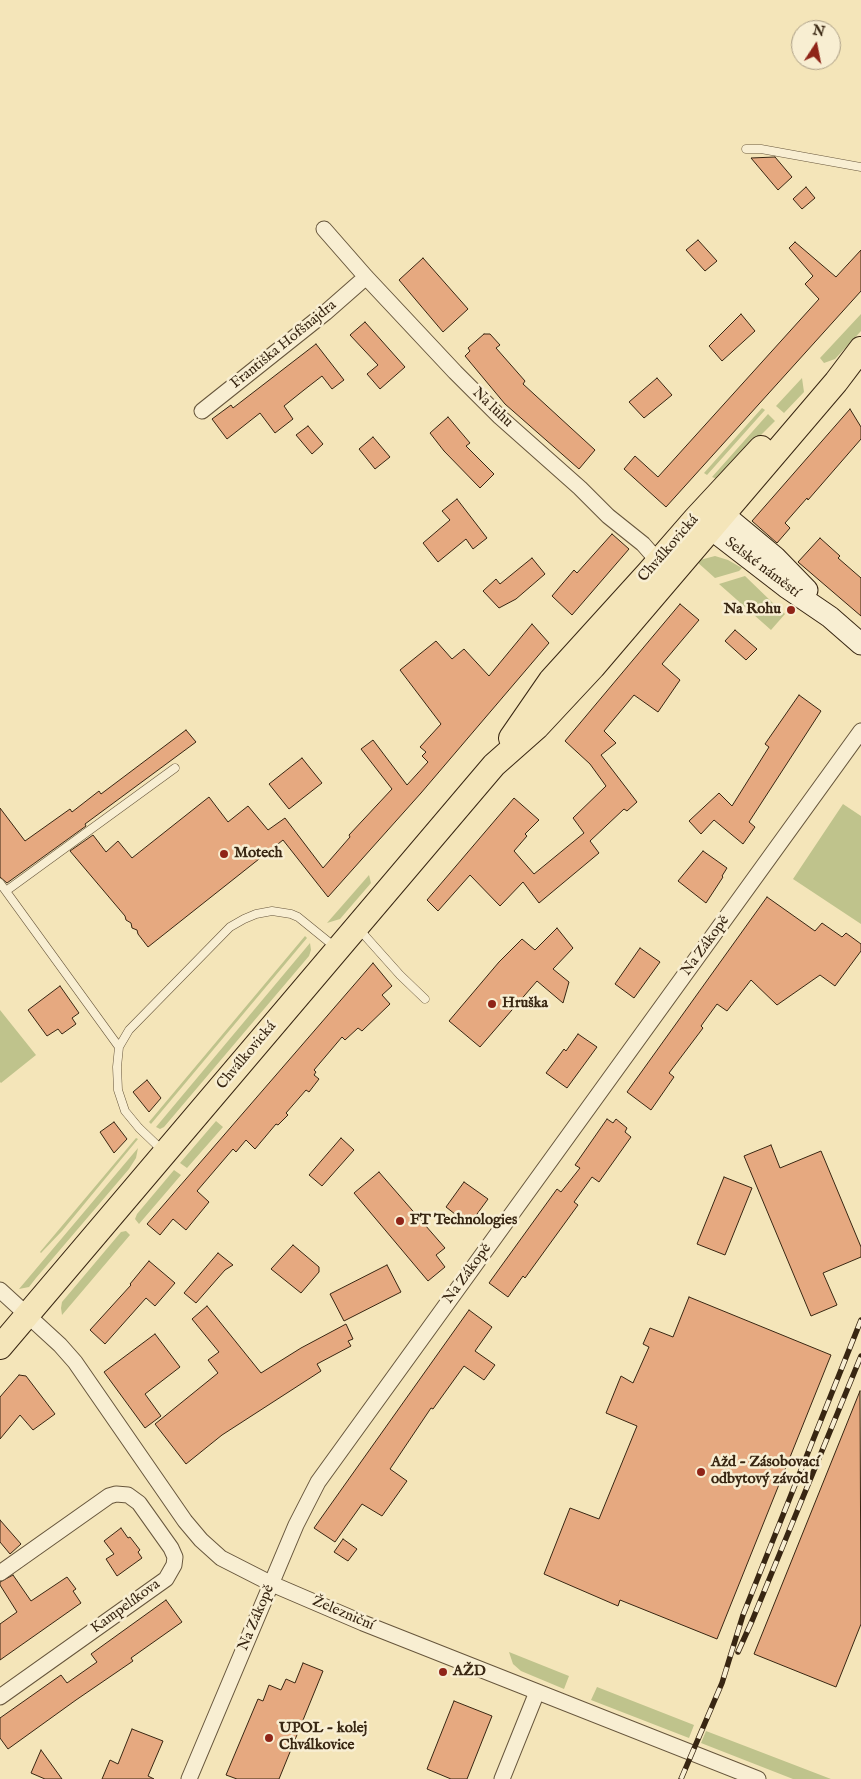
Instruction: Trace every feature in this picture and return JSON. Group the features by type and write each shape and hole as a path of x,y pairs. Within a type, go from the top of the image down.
{"main road":[{"name":"Chválkovická","path":"0,1347 494,765 537,727 587,674 665,569 816,388 844,360 861,347"}],"street":[{"name":"Na luhu","path":"324,229 366,277 500,417 580,488 608,516 643,544 665,569"},
{"name":"Františka Hofšnajdra","path":"202,411 325,313 366,277"},
{"name":"Selské náměstí","path":"710,516 793,574 830,617 861,644"},
{"name":"Na Zákopě","path":"189,1779 302,1510 318,1482 861,731"},
{"name":"Železniční","path":"0,1290 75,1362 185,1521 201,1540 221,1558 272,1584 363,1623 758,1779"},
{"name":"Kampelíkova","path":"0,1573 109,1496 116,1494 128,1495 139,1503 171,1548 175,1557 174,1565 166,1579 0,1697"},
{"path":"502,1779 537,1692"}],"lane":[{"path":"746,149 762,149 861,167"},
{"path":"6,891 175,768"},
{"path":"0,883 119,1048"},
{"path":"165,1154 125,1111 118,1090 117,1067 119,1048 129,1030 230,927 244,918 272,911 298,916 338,949"},
{"path":"357,927 400,975 425,999"}],"green space":[{"path":"861,314 861,331 835,359 824,363 820,358"},
{"path":"802,378 804,392 784,413 776,406"},
{"path":"762,408 765,410 707,475 704,473"},
{"path":"768,414 775,421 717,479 712,477"},
{"path":"715,556 728,560 742,568 739,571 715,578 696,561"},
{"path":"745,576 775,605 771,609 780,616 783,612 785,614 771,630 719,584"},
{"path":"843,804 861,816 861,924 793,879"},
{"path":"369,875 371,883 340,919 327,923"},
{"path":"305,936 307,938 151,1124 149,1122"},
{"path":"310,943 311,950 309,956 164,1127 160,1129 156,1127"},
{"path":"0,1010 36,1055 1,1083 0,1082"},
{"path":"216,1121 223,1127 187,1168 180,1163"},
{"path":"136,1138 138,1139 62,1231 41,1253 40,1252"},
{"path":"138,1148 136,1158 129,1169 29,1287 19,1289"},
{"path":"174,1170 181,1175 139,1224 135,1219 137,1214"},
{"path":"126,1231 130,1235 62,1315 62,1302 121,1232"},
{"path":"509,1652 569,1676 564,1689 521,1671 513,1664"},
{"path":"597,1687 694,1725 689,1738 591,1700"},
{"path":"706,1731 831,1779 793,1779 701,1743"}],"building":[{"path":"775,157 792,177 778,190 751,158"},
{"path":"806,187 815,198 802,209 793,199"},
{"path":"698,240 717,261 705,271 686,250"},
{"path":"795,242 836,277 861,250 861,291 666,507 624,469 635,456 658,477 819,299 805,284 813,276 789,248"},
{"path":"423,258 468,309 443,332 399,280"},
{"path":"741,314 755,331 722,361 709,346"},
{"path":"365,322 405,367 380,389 367,374 378,365 350,335"},
{"path":"484,334 490,334 500,345 496,348 525,381 523,384 595,450 579,469 505,404 465,356 470,351 468,348"},
{"path":"316,344 344,380 332,389 322,376 284,406 293,419 275,433 260,413 227,439 212,419 231,405 233,408"},
{"path":"657,378 672,395 644,418 629,402"},
{"path":"850,409 861,427 861,439 808,500 807,498 785,523 790,528 777,543 752,521"},
{"path":"448,417 470,443 466,446 494,474 480,488 444,451 430,433"},
{"path":"308,426 323,444 312,454 296,435"},
{"path":"373,437 390,457 375,469 359,449"},
{"path":"457,499 487,538 473,549 466,539 438,562 423,543 450,520 442,511"},
{"path":"612,534 629,549 572,615 552,596 574,570 577,573"},
{"path":"820,538 840,556 838,558 861,578 861,616 798,562"},
{"path":"532,558 545,574 516,599 499,608 483,591 496,579 500,584"},
{"path":"680,604 699,620 662,664 680,680 658,712 634,695 604,731 616,743 601,755 637,802 627,811 624,809 590,841 599,853 539,903 523,882 500,906 470,875 438,911 427,900 514,798 539,820 525,834 527,836 514,851 534,874 584,833 573,818 606,786 590,764 565,741"},
{"path":"532,624 549,643 421,793 328,897 283,840 148,947 137,930 132,928 131,923 126,920 125,916 70,851 93,835 106,852 118,841 132,858 209,797 228,822 248,806 268,830 285,818 323,868 350,837 349,835 392,789 361,749 373,740 407,785 428,762 422,756 426,752 420,747 441,724 400,670 436,641 452,659 464,649 489,676"},
{"path":"735,630 757,649 746,660 725,641"},
{"path":"799,695 821,711 749,822 755,827 743,844 714,820 701,834 689,821 719,793 732,806 769,747 765,744"},
{"path":"186,730 196,742 85,824 86,826 7,883 0,877 0,808 25,841 70,809 72,812 99,791 101,794"},
{"path":"302,758 322,783 289,809 269,784"},
{"path":"703,851 727,868 706,903 678,881"},
{"path":"767,897 815,931 822,923 842,937 846,933 861,944 861,951 835,986 820,975 777,1005 751,980 727,1011 717,1004 701,1026 703,1028 669,1073 674,1077 651,1110 627,1092"},
{"path":"557,928 573,948 553,969 569,982 563,1003 537,981 480,1047 449,1021 499,962 522,939 535,950"},
{"path":"640,948 660,962 634,998 615,984"},
{"path":"373,963 392,986 382,995 390,1004 362,1031 358,1028 345,1040 342,1037 314,1070 316,1072 314,1075 319,1079 309,1092 306,1090 286,1113 288,1115 278,1125 276,1124 255,1149 246,1140 236,1152 233,1149 197,1191 209,1202 186,1230 173,1219 160,1235 147,1224"},
{"path":"60,986 79,1013 72,1018 76,1024 62,1034 58,1029 47,1036 28,1010"},
{"path":"578,1034 597,1047 567,1088 546,1073 564,1049 566,1051"},
{"path":"147,1080 161,1098 149,1112 133,1092"},
{"path":"607,1119 613,1123 616,1119 627,1128 625,1132 631,1137 599,1182 592,1177 574,1202 578,1205 525,1278 523,1276 508,1297 489,1283 557,1189 561,1192 580,1168 575,1165"},
{"path":"114,1122 127,1139 114,1153 100,1132"},
{"path":"341,1138 354,1150 322,1186 309,1175"},
{"path":"771,1145 780,1168 821,1151 861,1247 861,1257 823,1273 837,1305 811,1316 744,1156"},
{"path":"379,1172 445,1248 436,1255 445,1267 428,1281 354,1193"},
{"path":"724,1177 752,1188 725,1255 697,1244"},
{"path":"464,1182 488,1199 469,1225 446,1207"},
{"path":"293,1245 319,1267 319,1272 301,1293 271,1269"},
{"path":"218,1253 233,1265 225,1270 196,1303 184,1293"},
{"path":"149,1261 175,1283 155,1306 146,1298 105,1344 90,1330 131,1285"},
{"path":"387,1265 401,1292 344,1321 330,1294"},
{"name":"Ažd - Zásobovací odbytový závod","path":"689,1297 831,1355 717,1639 620,1600 618,1606 544,1574 570,1508 599,1519 637,1426 606,1413 621,1376 633,1383 649,1347 643,1344 650,1328 673,1337"},
{"path":"207,1306 261,1373 301,1348 346,1324 353,1339 348,1341 351,1346 317,1364 321,1371 222,1435 186,1464 155,1424 218,1373 208,1360 219,1352 192,1319"},
{"path":"469,1310 492,1327 475,1351 495,1365 484,1380 464,1366 433,1409 431,1408 390,1469 407,1481 382,1516 362,1504 335,1542 314,1528"},
{"path":"155,1334 180,1367 145,1394 161,1416 145,1428 104,1372"},
{"path":"19,1375 26,1376 55,1414 33,1430 20,1415 0,1439 0,1397"},
{"path":"860,1391 861,1624 836,1687 754,1654"},
{"path":"0,1520 21,1544 10,1554 0,1542"},
{"path":"121,1528 140,1550 138,1552 142,1558 117,1576 106,1559 114,1554 104,1541"},
{"path":"343,1539 357,1549 348,1561 334,1552"},
{"path":"13,1575 31,1601 67,1577 76,1589 73,1591 81,1603 0,1660 0,1624 17,1612 0,1582"},
{"path":"166,1600 182,1622 131,1658 133,1661 8,1749 0,1738 0,1718 61,1675 67,1683 97,1662 91,1654"},
{"name":"UPOL - kolej Chválkovice","path":"303,1663 323,1671 279,1779 237,1779 226,1775 258,1699 263,1701 269,1685 281,1690 286,1679 295,1683"},
{"path":"454,1701 492,1716 467,1779 451,1779 427,1769"},
{"path":"132,1729 163,1741 148,1776 154,1779 102,1779 110,1760 118,1764"},
{"path":"41,1750 62,1779 45,1779 31,1773"}],"railway":[{"path":"681,1779 722,1683 743,1615 861,1320"},
{"path":"738,1652 861,1356"}],"place":[{"name":"Na Rohu","path":"791,610"},
{"name":"Motech","path":"224,854"},
{"name":"Hruška","path":"492,1004"},
{"name":"FT Technologies","path":"400,1221"},
{"name":"Ažd - Zásobovací odbytový závod","path":"701,1472"},
{"name":"AŽD","path":"443,1672"},
{"name":"UPOL - kolej Chválkovice","path":"269,1738"}]}
